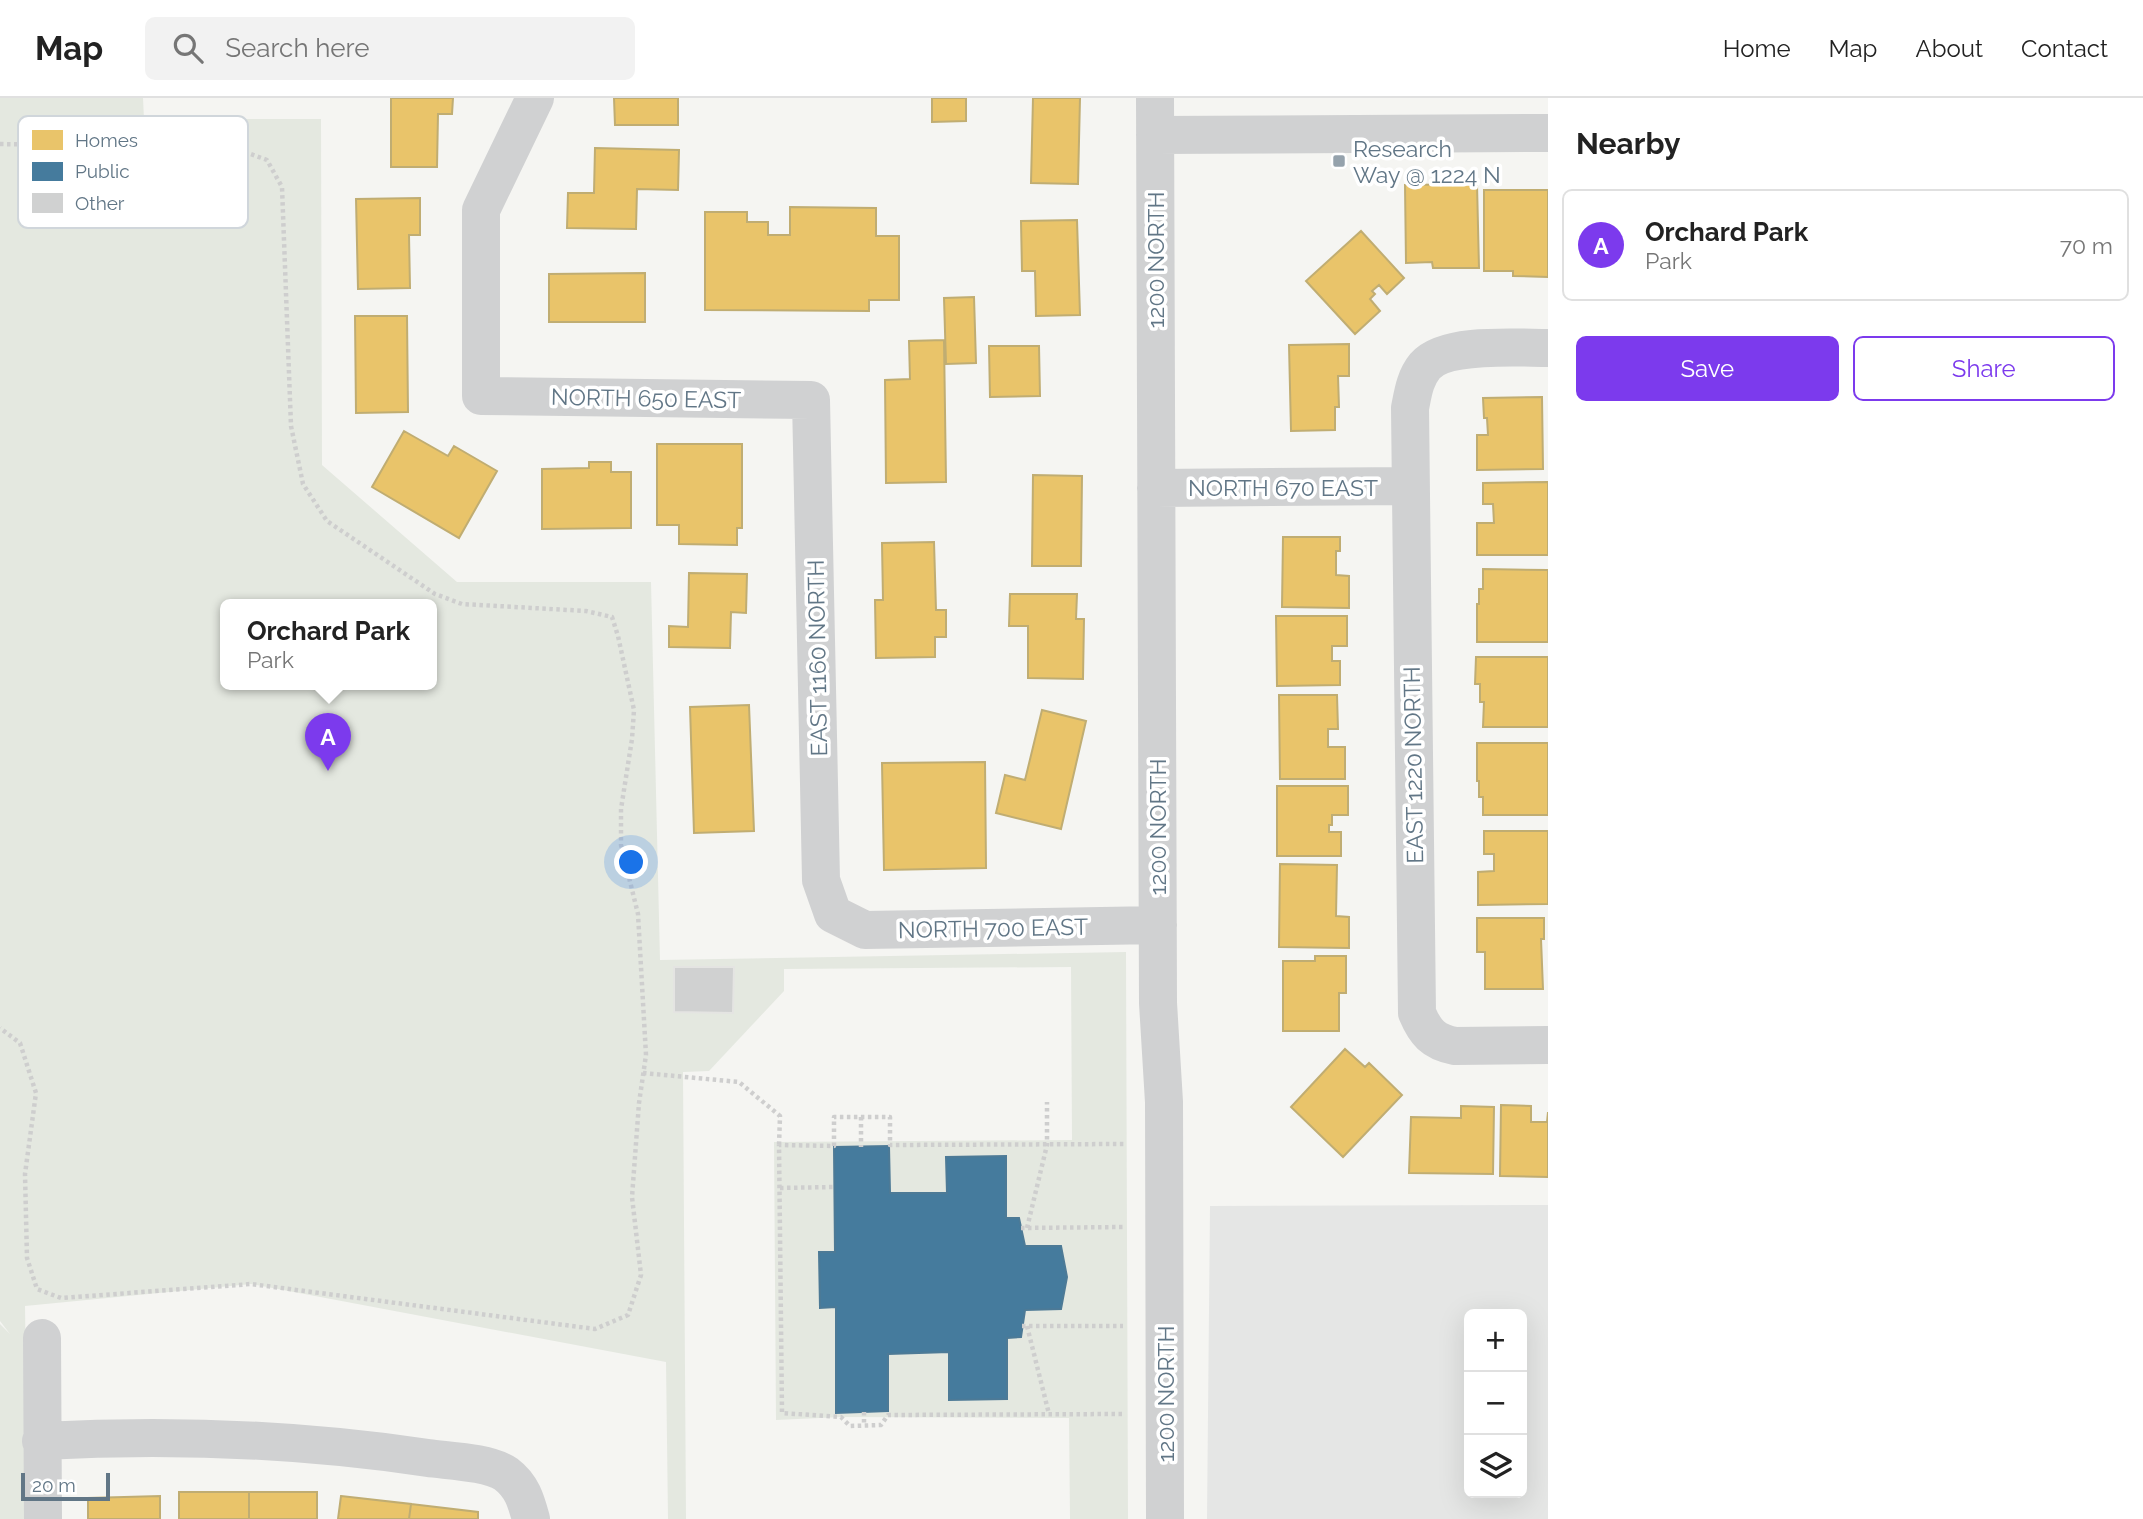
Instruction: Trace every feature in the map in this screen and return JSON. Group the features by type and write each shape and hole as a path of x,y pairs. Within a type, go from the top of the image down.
{"street":[{"name":"NORTH 650 EAST","path":"535,98 481,210 481,396 811,400"},
{"path":"1155,117 1548,133"},
{"name":"1200 NORTH","path":"1155,117 1158,1003 1164,1102 1165,1519"},
{"path":"1410,486 1410,408 1415,384 1425,365 1444,354 1461,350 1548,348"},
{"name":"EAST 1160 NORTH","path":"811,400 821,880 833,914"},
{"name":"NORTH 670 EAST","path":"1156,488 1410,486"},
{"name":"EAST 1220 NORTH","path":"1410,486 1416,1013 1423,1028 1433,1039 1455,1046 1548,1045"},
{"name":"NORTH 700 EAST","path":"833,914 865,930 1158,925"},
{"path":"42,1338 43,1519"},
{"path":"41,1441 194,1438 378,1450 475,1464 505,1473 524,1493 531,1519"}],"path":[{"path":"0,144 18,144"},
{"path":"0,1028 20,1043 36,1093 25,1174 27,1258 37,1289 61,1298 251,1284 595,1329 628,1315 641,1275 632,1197 646,1055 638,914 621,845 621,809 634,710 612,617 586,611 462,604 435,594 327,521 303,484 291,426 282,187 267,160 248,153"},
{"path":"643,1073 739,1082 780,1116 782,1413 841,1418 850,1426 881,1425 888,1415 1122,1414"},
{"path":"1047,1102 1047,1145 1024,1228 1123,1227"},
{"path":"779,1145 834,1146 834,1117 890,1117 890,1145 1124,1144"},
{"path":"861,1117 861,1147"},
{"path":"780,1188 835,1187"},
{"path":"1049,1415 1025,1326 1123,1326"},
{"path":"864,1412 864,1425"}],"shaded area":[{"path":"0,98 143,98 144,116 18,116 18,228 248,228 248,119 321,119 322,465 457,582 651,582 660,960 1126,952 1128,1519 1070,1519 1069,1418 841,1417 776,1420 774,1142 1072,1140 1071,967 784,969 784,991 709,1071 683,1072 686,1519 668,1519 666,1362 251,1284 25,1306 28,1519 0,1519 0,1324 10,1334 0,1321","holes":["889,1146 890,1193 947,1193 946,1158 1006,1157 1006,1218 1019,1219 1025,1246 1061,1246 1067,1277 1061,1309 1025,1310 1021,1337 1007,1338 949,1400 949,1352 888,1354 836,1307 820,1307 819,1252 835,1252 835,1147"]},
{"path":"1548,1205 1548,1519 1207,1519 1210,1206"}],"building: Homes":[{"path":"391,98 453,98 452,114 438,114 437,167 391,167"},
{"path":"614,98 678,98 678,125 615,125"},
{"path":"932,98 966,98 966,121 932,122"},
{"path":"1033,98 1080,98 1078,184 1031,183"},
{"path":"595,148 679,150 678,190 637,189 636,229 567,228 568,193 594,193"},
{"path":"1477,184 1479,268 1433,268 1432,262 1406,263 1405,185"},
{"path":"1484,190 1548,190 1548,277 1513,276 1513,271 1484,271"},
{"path":"420,198 420,235 409,235 410,288 358,289 356,199"},
{"path":"790,207 876,208 876,236 899,236 899,300 869,300 869,311 705,310 705,212 747,212 747,222 768,222 768,235 790,235"},
{"path":"1077,220 1080,315 1036,316 1035,271 1022,271 1021,221"},
{"path":"1361,231 1404,278 1387,294 1379,285 1372,291 1375,294 1370,299 1380,311 1355,334 1306,281"},
{"path":"645,273 645,322 549,322 549,274"},
{"path":"974,297 976,363 946,364 944,298"},
{"path":"355,316 407,316 408,412 356,413"},
{"path":"944,340 946,482 886,483 885,380 910,379 909,341"},
{"path":"1349,344 1349,376 1338,376 1339,407 1335,407 1335,430 1291,431 1289,345"},
{"path":"989,346 1039,346 1040,396 990,397"},
{"path":"1542,397 1543,469 1477,470 1477,435 1488,435 1483,398"},
{"path":"404,431 448,456 454,446 497,471 459,538 372,487"},
{"path":"657,444 742,444 742,528 737,528 737,545 679,544 679,525 657,525"},
{"path":"589,462 611,462 611,472 631,472 631,528 542,529 542,469 589,468"},
{"path":"1033,475 1082,476 1081,566 1032,566"},
{"path":"1548,482 1548,555 1477,555 1477,523 1494,523 1493,504 1483,504 1483,483"},
{"path":"1283,537 1340,537 1340,551 1336,551 1336,575 1349,576 1349,608 1282,607"},
{"path":"934,542 936,610 946,610 946,637 935,637 935,657 876,658 875,600 883,600 882,543"},
{"path":"1483,569 1548,570 1548,642 1477,642 1477,604 1479,589 1483,589"},
{"path":"689,573 747,574 746,613 731,612 730,648 669,647 669,626 688,627"},
{"path":"1010,594 1077,594 1076,619 1084,619 1083,679 1028,678 1028,626 1009,626"},
{"path":"1276,616 1347,616 1347,646 1332,646 1332,661 1340,661 1340,685 1277,686"},
{"path":"1476,657 1548,657 1548,727 1483,727 1484,702 1480,702 1480,684 1475,684"},
{"path":"1279,695 1337,695 1338,729 1328,729 1328,747 1345,747 1345,779 1280,779"},
{"path":"749,705 754,831 694,833 690,707"},
{"path":"1042,710 1086,721 1061,829 996,813 1005,775 1025,780"},
{"path":"1477,743 1548,743 1548,815 1483,815 1483,797 1479,797 1477,781"},
{"path":"985,762 986,868 884,870 882,763"},
{"path":"1277,786 1348,786 1348,815 1332,815 1332,825 1329,825 1329,832 1341,832 1341,856 1277,856"},
{"path":"1484,831 1548,831 1548,904 1478,905 1478,872 1494,871 1494,854 1484,854"},
{"path":"1280,864 1337,865 1336,916 1349,917 1349,948 1279,947"},
{"path":"1477,918 1544,918 1544,939 1541,939 1543,989 1485,989 1485,952 1477,952"},
{"path":"1315,956 1346,956 1346,993 1339,993 1339,1031 1283,1031 1283,961 1315,961"},
{"path":"1345,1049 1365,1067 1369,1063 1402,1095 1343,1157 1291,1107"},
{"path":"1501,1105 1531,1106 1531,1122 1547,1122 1548,1112 1548,1177 1500,1176"},
{"path":"1461,1106 1494,1107 1493,1174 1409,1173 1411,1117 1461,1118"},
{"path":"179,1492 249,1492 249,1519 179,1519"},
{"path":"249,1492 317,1492 317,1519 249,1519"},
{"path":"160,1496 160,1519 88,1519 88,1498"},
{"path":"341,1496 411,1504 409,1519 338,1519"},
{"path":"411,1504 478,1512 478,1519 409,1519"}],"building: Public":[{"path":"889,1146 890,1193 947,1193 946,1157 1006,1156 1006,1218 1019,1218 1025,1246 1061,1246 1067,1277 1061,1309 1025,1310 1021,1337 1007,1338 1007,1399 949,1400 949,1352 888,1354 888,1411 836,1413 836,1307 820,1308 819,1252 835,1252 834,1147"}],"building: Other":[{"path":"674,967 734,967 733,1013 674,1012"}],"place":[{"name":"Research Way @ 1224 N","path":"1339,161"},
{"name":"Orchard Park","path":"328,771"}]}
